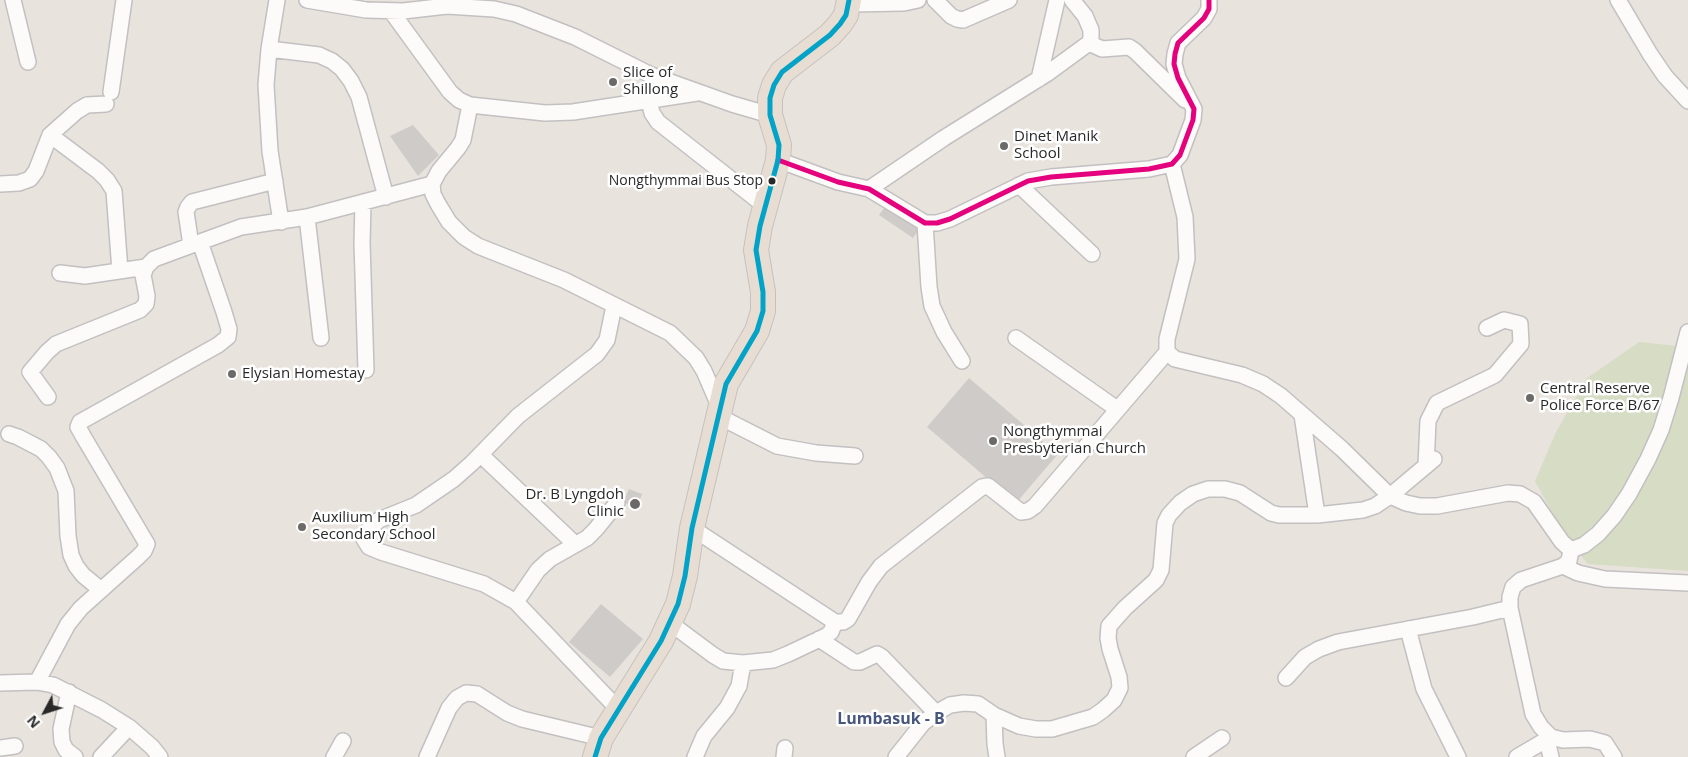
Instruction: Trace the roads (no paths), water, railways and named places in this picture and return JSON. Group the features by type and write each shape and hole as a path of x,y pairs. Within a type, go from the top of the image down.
{"highway":[{"path":"598,747 618,709 661,642 678,604 685,576 692,528 726,384 757,331 763,311 763,292 756,250 760,226 778,160 779,145 770,115 770,98 774,86 782,72 830,36 846,15 849,2"}],"street":[{"path":"14,0 28,62"},
{"path":"0,184 30,179 36,171 50,135 77,111 87,105 109,98 124,0"},
{"path":"277,0 269,49 266,85 270,151 281,222"},
{"path":"307,0 366,10 391,12 446,3 494,9 516,14 575,37 651,75 770,115"},
{"path":"849,2 904,3 918,0"},
{"path":"935,0 951,16 963,20 1010,0"},
{"path":"1039,79 1057,0"},
{"path":"869,189 944,138 1039,79 1089,43 1091,30 1085,16 1072,0"},
{"path":"778,160 838,182 869,189 925,223 937,223 950,219 1028,181 1051,177 1148,169 1172,164 1180,155 1193,120 1194,109 1178,78 1174,64 1175,54 1178,43 1204,18 1209,9 1209,0"},
{"path":"1618,0 1665,76 1688,101"},
{"path":"391,12 450,92 459,100 470,105 545,113 573,112 700,93"},
{"path":"1089,43 1102,49 1128,47 1135,51 1194,109"},
{"path":"269,49 319,55 332,61 342,69 359,97 386,197"},
{"path":"649,101 652,113 658,122 765,206"},
{"path":"470,105 463,140 439,171 432,184 433,194 438,204 449,222 464,237 478,246 564,280 670,333 685,346 704,370 719,412 777,446 816,453 855,456"},
{"path":"50,135 98,171 114,191 120,271"},
{"path":"692,528 835,622 842,622 848,619 869,582 881,566 982,487 988,486 1021,512 1028,511 1035,506 1167,352 1167,340 1187,259 1186,217 1172,164"},
{"path":"37,682 68,624 81,608 144,551 147,544 78,427 80,422 218,345 228,337 229,328 224,312 196,244 186,212 192,202 275,181"},
{"path":"48,397 30,372 56,344 140,310 146,304 147,296 143,274 146,267 154,259 241,227 307,217 432,184"},
{"path":"1019,185 1092,254"},
{"path":"363,203 362,243 366,370"},
{"path":"307,217 321,338"},
{"path":"925,223 927,267 932,306 944,332 962,361"},
{"path":"60,273 86,276 146,267"},
{"path":"614,306 607,340 597,354 533,402 454,479 416,505 372,524 366,532 364,539 369,547 381,552 484,584 516,602 618,709"},
{"path":"896,757 923,723 936,712 950,705 978,704 994,715 1019,726 1036,730 1052,729 1093,717 1114,700 1120,688 1108,638 1110,626 1125,608 1156,580 1161,570 1165,523 1180,503 1193,494 1208,489 1225,489 1240,493 1279,516 1317,515 1363,510 1375,506 1390,496 1430,462 1428,421 1437,403 1495,375 1521,344 1520,324 1504,320 1487,328"},
{"path":"1571,550 1584,545 1598,534 1614,516 1648,460 1661,430 1688,332"},
{"path":"1016,338 1117,409"},
{"path":"1167,352 1175,359 1242,375 1263,384 1281,396 1342,449 1390,496 1406,503 1420,506 1437,506 1508,492 1520,494 1534,502 1562,542 1571,550"},
{"path":"1302,415 1317,515"},
{"path":"9,434 41,449 57,468 66,491 68,536 72,555 76,566 83,575 101,590"},
{"path":"481,454 575,544"},
{"path":"516,602 538,570 550,559 586,538 596,529 617,503"},
{"path":"1551,757 1549,738 1533,714 1510,608 1510,597 1513,587 1521,580 1563,566 1568,561 1571,550"},
{"path":"1563,566 1578,573 1605,579 1688,583"},
{"path":"1286,678 1305,657 1338,642 1473,617 1510,608"},
{"path":"670,623 723,661 743,663 773,660 831,632 835,622"},
{"path":"1408,629 1424,688 1458,757"},
{"path":"819,639 854,662 860,662 877,654 882,657 936,712"},
{"path":"695,757 704,736 726,708 739,686 743,663"},
{"path":"0,683 37,682 53,685 69,692 129,727 152,747 160,757"},
{"path":"69,692 61,729 62,742 66,750 76,757"},
{"path":"427,757 449,708 457,698 466,693 477,694 507,713 598,747"},
{"path":"994,715 997,757"},
{"path":"101,757 129,727"},
{"path":"1194,757 1222,738"},
{"path":"1516,757 1549,738 1563,740 1590,739 1605,743 1614,757"},
{"path":"334,757 343,741"}],"place":[{"name":"Slice of Shillong","path":"613,82"},
{"name":"Dinet Manik School","path":"1004,146"},
{"name":"Nongthymmai Bus Stop","path":"772,181"},
{"name":"Elysian Homestay","path":"232,374"},
{"name":"Central Reserve Police Force B/67","path":"1530,398"},
{"name":"Nongthymmai Presbyterian Church","path":"993,441"},
{"name":"Dr. B Lyngdoh Clinic","path":"635,504"},
{"name":"Auxilium High Secondary School","path":"302,527"}],"district":[{"name":"Lumbasuk - B","path":"891,719"}]}
